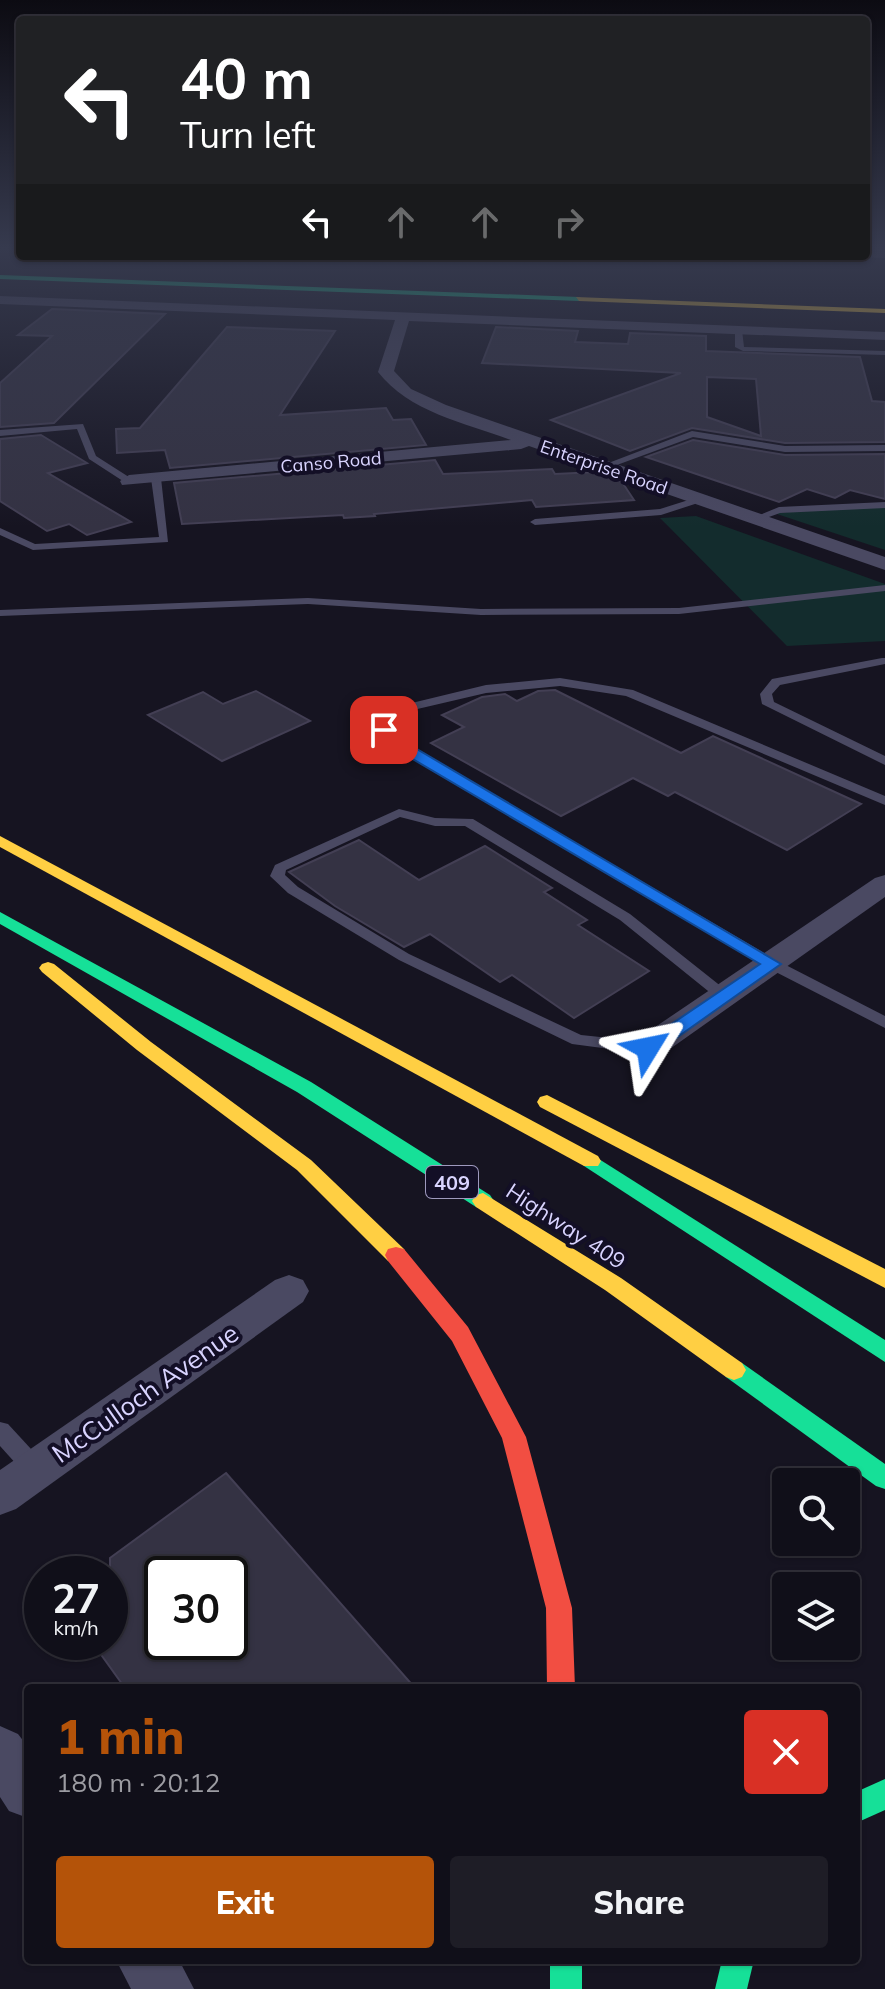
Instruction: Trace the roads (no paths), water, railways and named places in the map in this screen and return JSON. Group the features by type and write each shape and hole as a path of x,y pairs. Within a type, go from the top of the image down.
{"highway":[{"path":"0,841 254,958"},
{"path":"52,866 579,1153 885,1352"},
{"name":"Highway 409","path":"0,917 304,1087 613,1284 885,1478"},
{"path":"0,928 144,1046 304,1165 395,1254 460,1334 514,1437 559,1608 561,1684"},
{"path":"537,1097 885,1279"},
{"path":"860,1806 885,1794"},
{"path":"566,1964 566,1989"},
{"path":"731,1989 737,1964"}],"street":[{"name":"Enterprise Road","path":"395,342 386,372 405,392 440,409 885,564"},
{"name":"Canso Road","path":"129,481 532,443"},
{"path":"648,1048 885,884"},
{"name":"McCulloch Avenue","path":"0,1495 289,1291"},
{"path":"0,1752 24,1786"},
{"path":"148,1964 165,1989"}],"lane":[{"path":"739,342 739,347 743,349 885,352"},
{"path":"0,433 80,426 92,457 129,481"},
{"path":"603,467 692,434 785,449 885,448"},
{"path":"0,531 33,547 164,540 156,478"},
{"path":"535,522 661,512 698,500"},
{"path":"755,519 779,510 885,505"},
{"path":"0,613 308,601 481,612 679,611 885,588"},
{"path":"882,661 776,682 766,694 768,704 885,761"},
{"path":"885,801 629,693 560,682 486,689 391,712 384,730 399,745 772,964 885,1023"},
{"path":"648,1048 578,1040 404,957 293,890 277,876 280,868 399,813 435,822 468,822 625,917 724,995"},
{"path":"0,1431 36,1470"}]}
